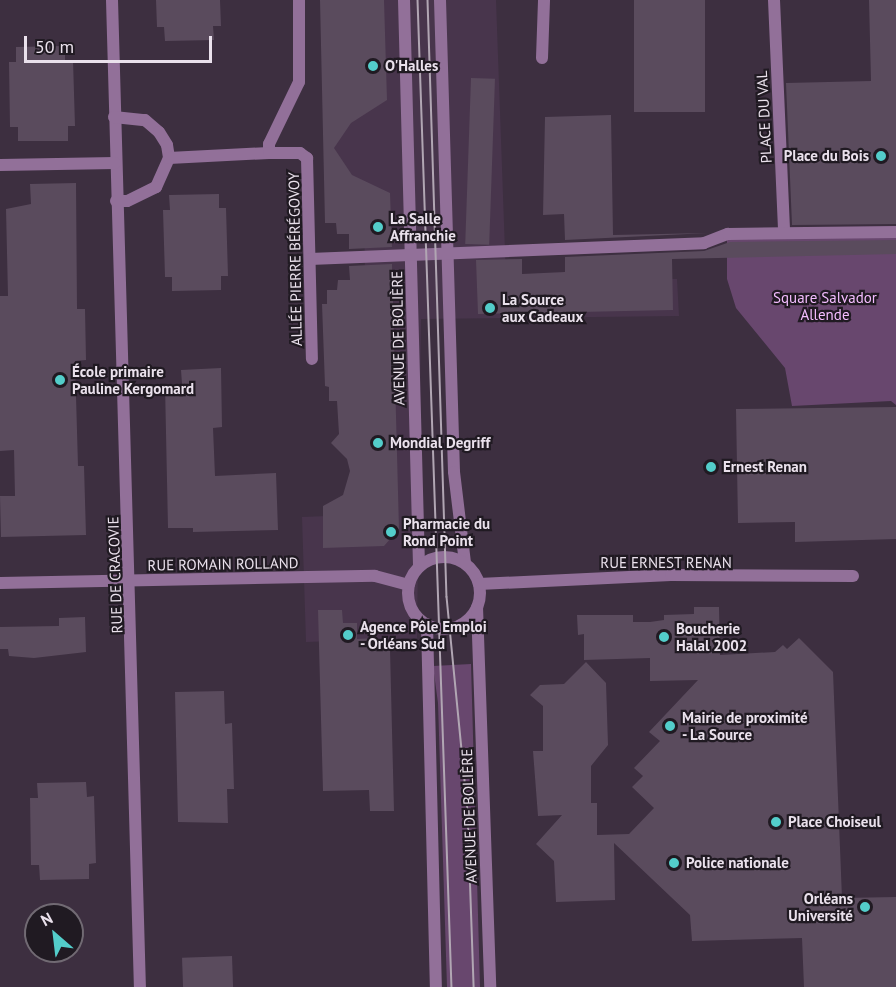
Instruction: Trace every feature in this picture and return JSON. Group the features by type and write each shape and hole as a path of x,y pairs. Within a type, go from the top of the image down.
{"street":[{"path":"0,165 115,163 111,0"},
{"path":"169,158 269,153 269,144 299,82 299,0"},
{"name":"AVENUE DE BOLIÈRE","path":"404,0 419,567"},
{"path":"440,0 454,472 465,564 479,584 477,607 470,617 451,628 427,624 411,608 409,585 419,567 446,557 465,564"},
{"path":"542,58 544,0"},
{"name":"PLACE DU VAL","path":"774,0 784,233"},
{"path":"114,117 145,120 163,139 169,158 156,187 135,198 116,201"},
{"name":"ALLÉE PIERRE BÉRÉGOVOY","path":"269,153 300,153 307,158 312,359"},
{"name":"RUE DE CRACOVIE","path":"115,163 130,580 140,987"},
{"path":"310,259 704,243 728,234 896,232"},
{"name":"RUE ROMAIN ROLLAND","path":"0,583 375,576 409,585"},
{"name":"RUE ERNEST RENAN","path":"479,584 660,576 853,576"},
{"name":"AVENUE DE BOLIÈRE","path":"477,607 490,987"},
{"path":"427,624 436,987"}],"shaded area":[{"path":"356,0 496,0 506,279 677,279 679,316 421,319 417,638 306,642 302,517 353,515 368,496 364,204 334,170 331,124"}],"green space":[{"name":"Square Salvador Allende","path":"896,233 896,405 891,401 792,406 785,368 736,308 727,279 727,237"},
{"path":"471,664 480,987 447,987 438,703 433,666"}],"building":[{"path":"156,0 220,0 221,26 213,26 214,40 165,41 164,27 157,27"},
{"path":"320,0 384,0 387,100 351,123 334,148 352,175 390,193 392,247 349,249 349,234 337,234 336,223 325,223"},
{"path":"634,0 705,0 705,112 634,112"},
{"path":"869,0 896,0 896,224 792,225 786,83 871,81"},
{"path":"65,46 65,61 73,60 75,126 68,126 68,141 18,141 18,127 10,127 9,62 16,62 16,47"},
{"path":"471,78 495,79 489,245 465,244"},
{"path":"611,115 613,235 708,233 565,240 564,214 543,215 545,117"},
{"path":"76,183 77,309 85,309 86,360 75,361 78,466 84,466 86,535 1,537 0,496 15,496 14,450 0,451 0,296 8,296 6,209 31,204 30,184"},
{"path":"219,194 219,208 226,208 228,276 221,276 221,290 172,291 172,277 165,277 163,210 170,210 169,195"},
{"path":"896,240 896,254 672,259 673,310 478,314 476,260 522,259 522,274 565,272 565,257 704,251 730,242"},
{"path":"392,264 399,529 384,546 323,548 323,506 343,495 350,471 347,459 331,443 339,434 337,401 329,401 329,387 325,386 322,304 327,304 327,290 337,290 338,280 350,280 349,266"},
{"path":"221,368 222,427 213,428 215,476 276,473 278,530 193,532 193,528 168,528 165,385 182,384 181,370"},
{"path":"896,407 896,539 795,542 795,522 738,523 736,409"},
{"path":"694,607 719,607 720,655 775,652 783,645 787,649 799,638 833,672 842,898 896,897 896,987 804,987 802,938 692,941 690,915 614,843 615,900 556,902 554,861 536,844 562,815 538,816 533,751 543,751 543,706 530,695 540,685 564,684 586,662 606,683 608,745 591,766 591,803 597,803 597,835 629,834 654,808 632,787 643,776 634,768 660,741 649,732 698,680 650,681 650,658 584,660 584,634 578,635 577,615 633,615 633,622 650,622 664,620 664,615 694,614"},
{"path":"318,610 342,610 343,623 357,623 357,639 376,638 376,643 390,649 394,811 370,811 369,790 323,791"},
{"path":"85,617 86,652 34,658 9,656 8,649 0,649 0,627 59,626 59,618"},
{"path":"224,691 225,724 232,723 234,789 227,789 228,823 178,822 175,692"},
{"path":"86,782 87,797 94,796 96,863 89,864 89,879 40,880 39,865 31,865 30,798 38,798 37,783"},
{"path":"232,956 233,987 183,987 182,958"}],"tram line":[{"path":"418,0 452,987"},
{"path":"428,0 447,597 468,812 474,987"}],"place":[{"name":"O'Halles","path":"373,66"},
{"name":"Place du Bois","path":"881,156"},
{"name":"La Salle Affranchie","path":"378,227"},
{"name":"La Source aux Cadeaux","path":"490,308"},
{"name":"École primaire Pauline Kergomard","path":"60,380"},
{"name":"Mondial Degriff","path":"378,443"},
{"name":"Ernest Renan","path":"711,467"},
{"name":"Pharmacie du Rond Point","path":"391,532"},
{"name":"Agence Pôle Emploi - Orléans Sud","path":"348,635"},
{"name":"Boucherie Halal 2002","path":"664,637"},
{"name":"Mairie de proximité - La Source","path":"670,726"},
{"name":"Place Choiseul","path":"776,822"},
{"name":"Police nationale","path":"674,863"},
{"name":"Orléans Université","path":"865,907"}]}
